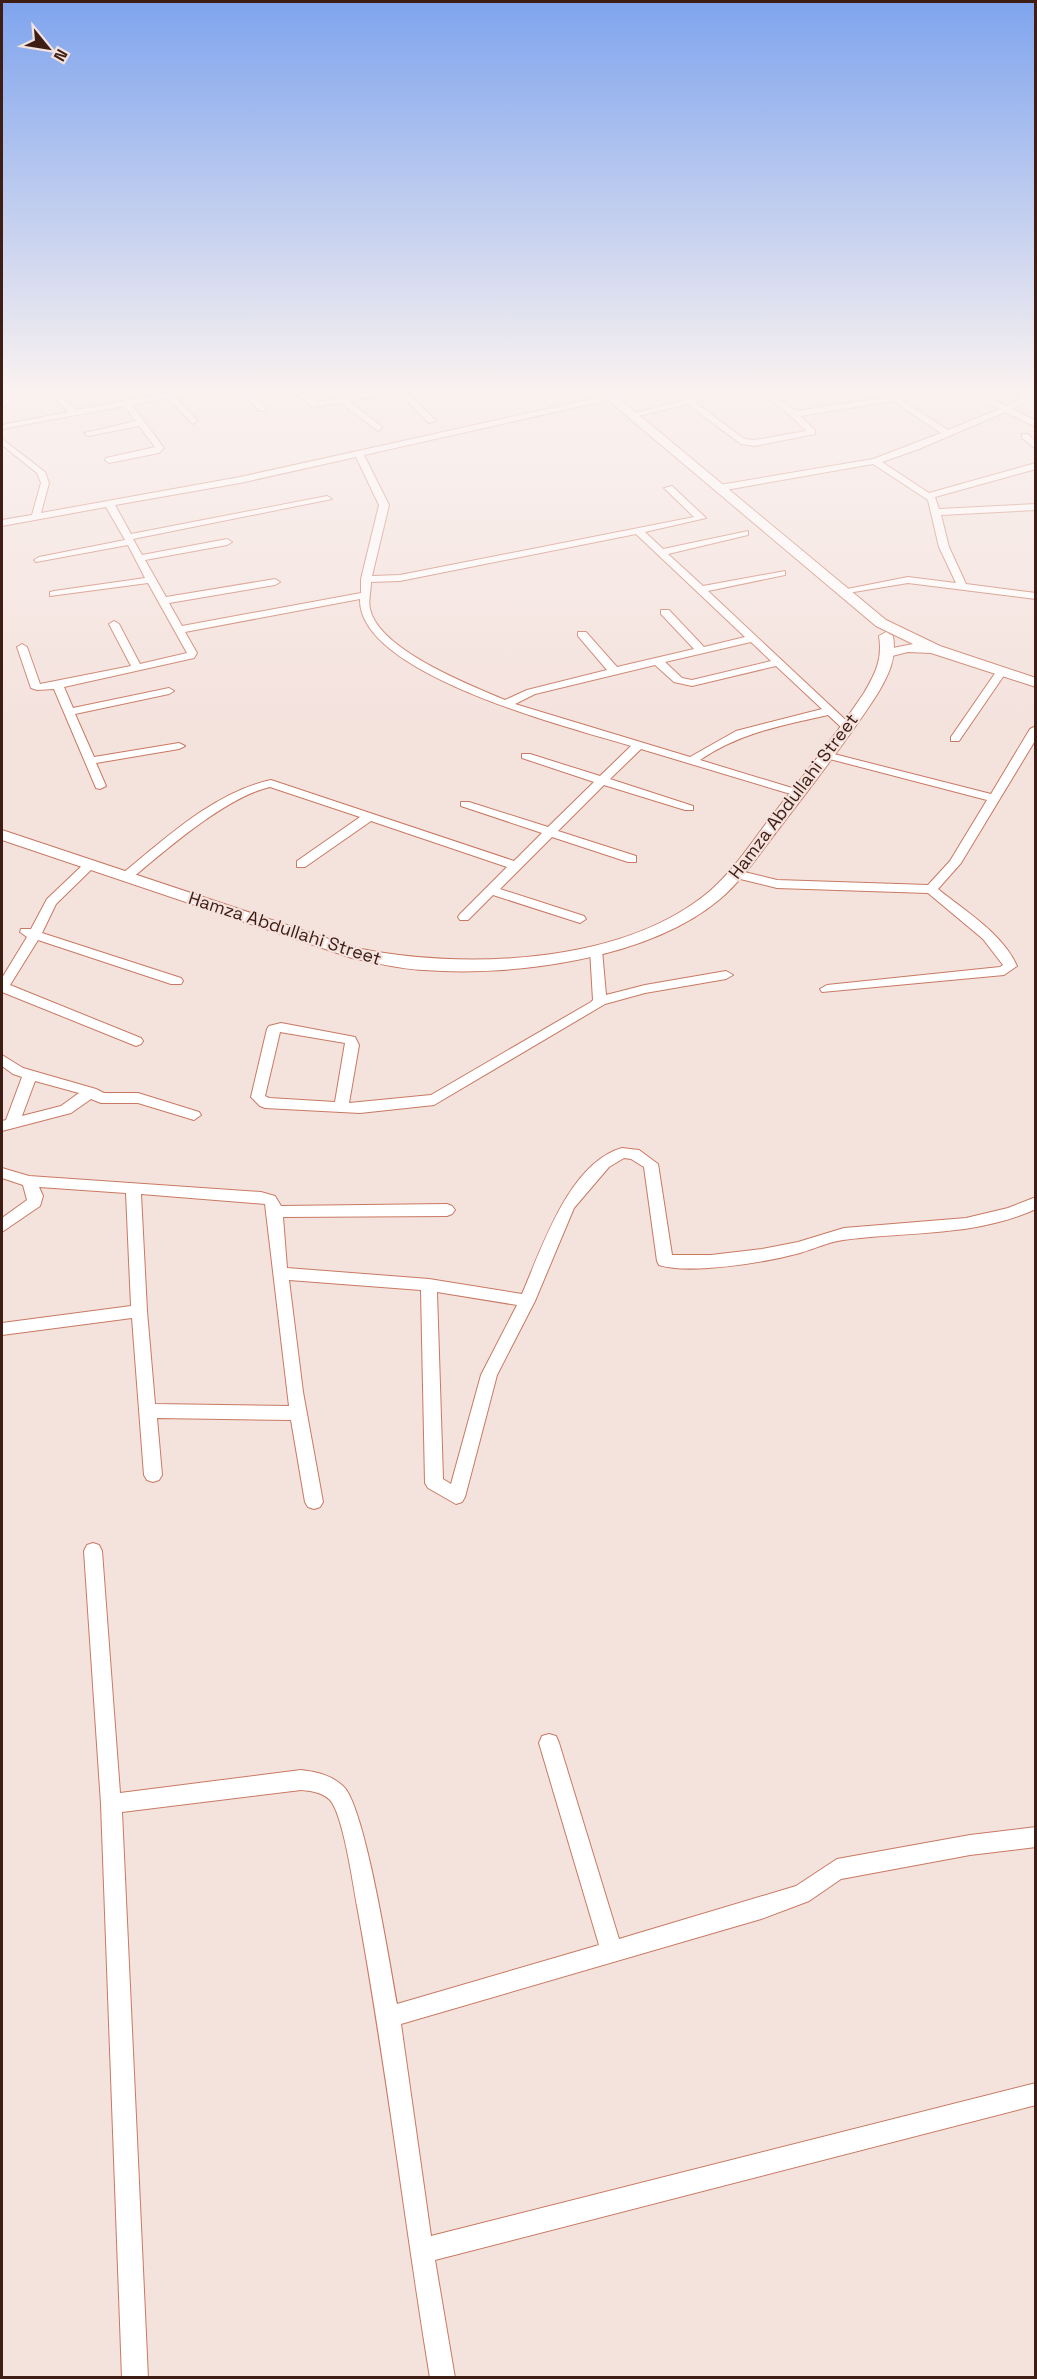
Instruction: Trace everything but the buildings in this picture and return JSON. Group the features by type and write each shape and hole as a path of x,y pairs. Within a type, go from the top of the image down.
{"main road":[{"path":"736,501 845,592 884,630 919,648"},
{"path":"884,630 904,635 935,649 1035,683"},
{"path":"888,653 919,648 935,649"}],"street":[{"path":"36,516 40,501"},
{"path":"2,523 131,501"},
{"path":"39,560 322,501"},
{"path":"382,501 384,505 366,579 365,610 381,636 429,671 505,704 798,793"},
{"path":"366,579 400,578 701,518 683,501"},
{"path":"933,501 944,547 963,588"},
{"path":"22,647 35,686 58,685 190,656 192,653 110,505"},
{"path":"936,512 1035,507"},
{"path":"638,531 846,726"},
{"path":"660,553 745,533"},
{"path":"139,558 227,542"},
{"path":"700,591 782,573"},
{"path":"54,594 151,579"},
{"path":"845,592 899,580 1035,596"},
{"path":"163,601 275,582"},
{"path":"179,630 366,595"},
{"path":"665,612 701,651"},
{"path":"114,624 137,668"},
{"path":"884,630 888,653"},
{"path":"582,634 614,671"},
{"path":"505,704 531,692 751,639"},
{"name":"Hamza Abdullahi Street","path":"2,835 352,953 388,961 426,965 489,964 546,959 596,950 652,931 690,912 708,900 736,874 869,697 888,653"},
{"path":"657,661 678,680 692,683 777,663"},
{"path":"955,739 1002,671"},
{"path":"58,685 100,786"},
{"path":"69,712 170,691"},
{"path":"691,761 712,745 740,732 829,711"},
{"path":"931,890 956,863 1035,729"},
{"path":"464,917 638,745"},
{"path":"90,761 179,746"},
{"path":"826,755 993,798"},
{"path":"526,756 689,808"},
{"path":"127,876 163,847 242,793 263,783 271,783 516,866"},
{"path":"465,804 632,860"},
{"path":"301,864 370,816"},
{"path":"86,863 51,902 2,988 136,1041"},
{"path":"736,874 777,884 931,890 988,936 1010,966 1004,971 827,989"},
{"path":"491,890 580,919"},
{"path":"31,935 176,981"},
{"path":"596,950 600,1001"},
{"path":"341,1107 352,1045 350,1040 281,1027 274,1029 260,1086 259,1100 265,1102 341,1107 369,1108 434,1100 600,1001 645,989 726,975"},
{"path":"2,1060 18,1071 91,1092 101,1098 138,1098 194,1115"},
{"path":"7,1124 30,1075"},
{"path":"7,1124 66,1110 91,1092"},
{"path":"429,1285 434,1483 456,1497 489,1375 527,1301 567,1205 604,1163 622,1153 634,1154 651,1164 665,1261 690,1263 791,1250 842,1234 974,1223 1023,1209 1035,1202"},
{"path":"2,1173 29,1181 261,1197 270,1200 274,1212 279,1273 297,1413 314,1502"},
{"path":"2,1226 35,1202 36,1196 29,1181"},
{"path":"133,1188 139,1311 153,1475"},
{"path":"274,1212 447,1210"},
{"path":"279,1273 429,1285 527,1301"},
{"path":"2,1329 139,1311"},
{"path":"149,1411 297,1413"},
{"path":"93,1551 111,1804 135,2378"},
{"path":"549,1743 612,1952"},
{"path":"111,1804 301,1780 319,1782 338,1794 356,1839 389,2018 421,2251 443,2378"},
{"path":"389,2018 802,1894 837,1869 970,1845 1035,1837"},
{"path":"421,2251 1035,2094"}]}
